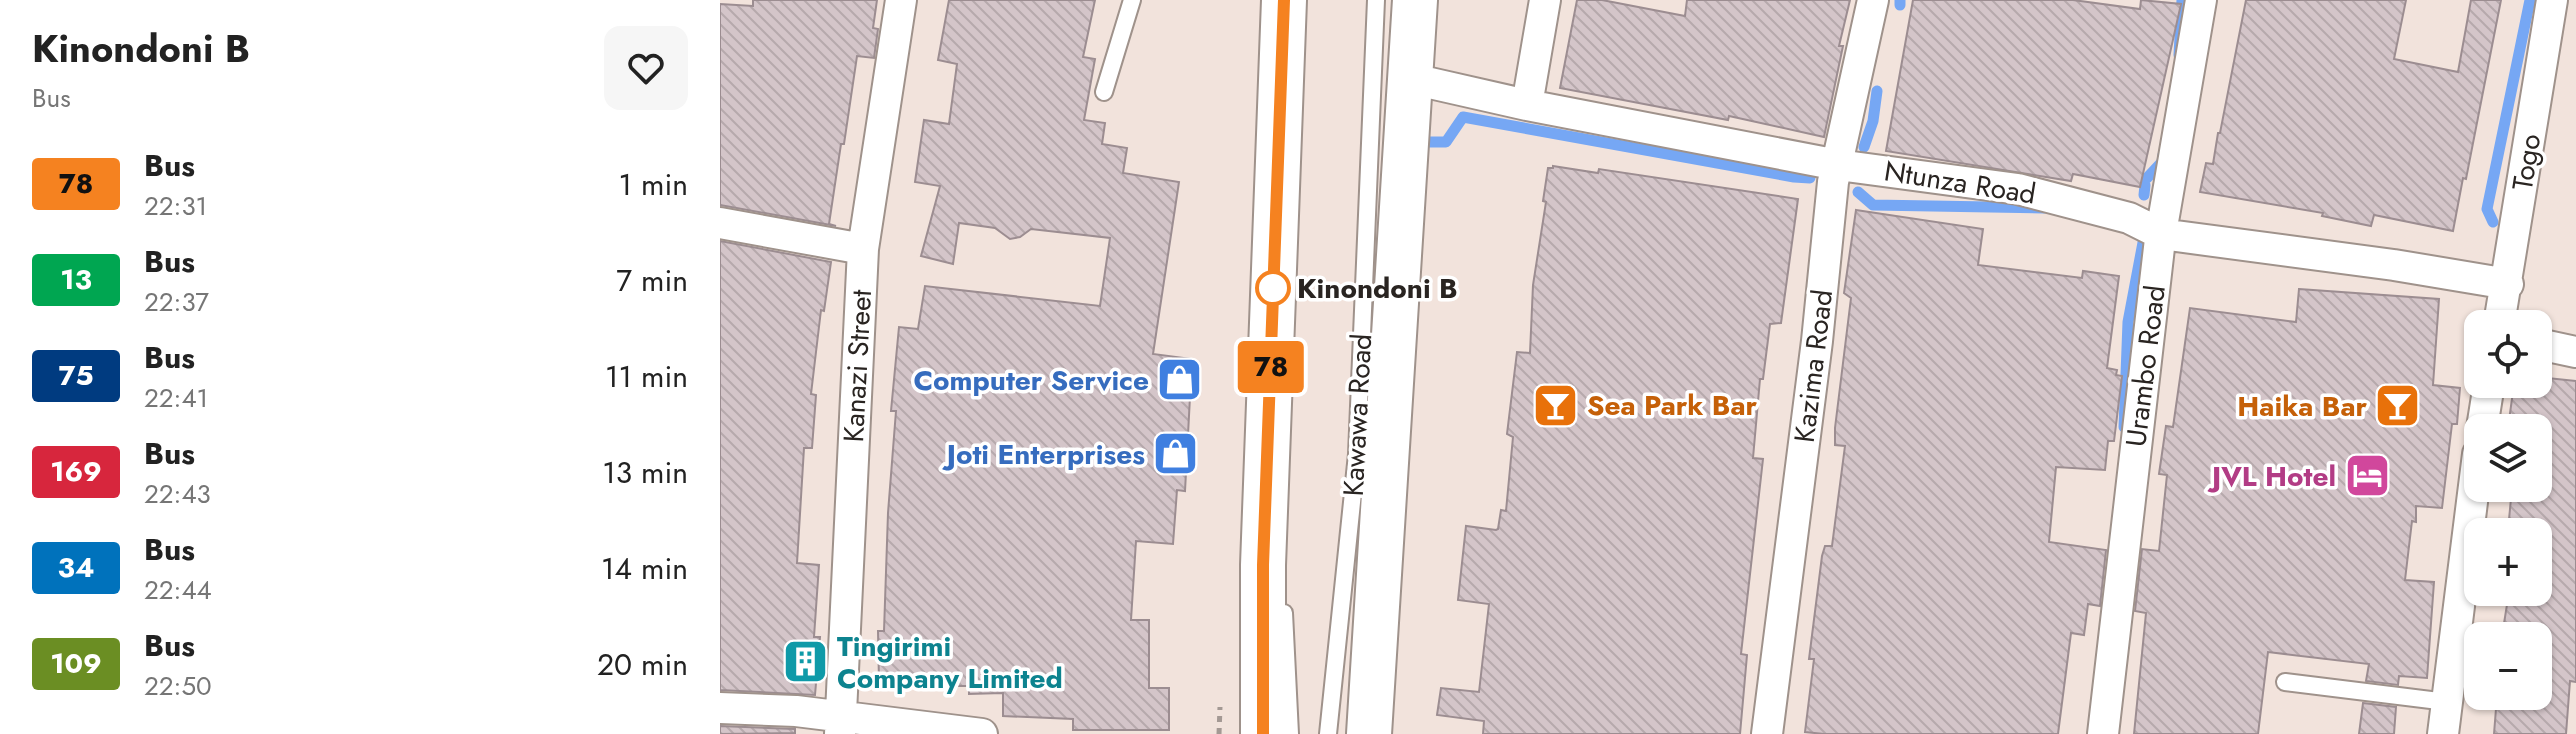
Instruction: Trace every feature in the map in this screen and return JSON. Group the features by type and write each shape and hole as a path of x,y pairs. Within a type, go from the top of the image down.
{"main road":[{"path":"1263,734 1263,565 1284,0"},
{"name":"Kawawa Road","path":"1369,734 1415,0"}],"street":[{"name":"Kanazi Street","path":"841,725 863,249 901,0"},
{"path":"1527,105 1545,0"},
{"name":"Kazima Road","path":"1767,734 1815,355 1833,182 1873,0"},
{"name":"Urambo Road","path":"2103,734 2161,234 2201,0"},
{"name":"Togo","path":"2502,310 2552,0"},
{"name":"Ntunza Road","path":"1411,87 1430,83 1527,105 1838,165 2018,189 2129,218 2161,234 2394,265 2508,284"},
{"path":"720,223 863,249"},
{"path":"2552,347 2576,352"},
{"path":"2443,734 2472,502"},
{"path":"720,708 796,711 841,725 982,734"}],"lane":[{"path":"1104,92 1132,0"},
{"name":"Kawawa Road","path":"1328,734 1357,454 1376,0"},
{"path":"1281,531 1290,302"},
{"path":"1283,591 1290,734"},
{"path":"2285,682 2447,702"}],"building":[{"path":"753,0 877,0 873,28 878,29 874,58 857,56 844,144 841,144 829,224 836,226 720,205 720,4 753,6"},
{"path":"949,0 1095,0 1083,57 1095,59 1084,120 1105,123 1102,144 1127,148 1123,173 1179,182 1153,354 1192,359 1185,491 1177,490 1173,544 1136,541 1131,620 1149,620 1149,688 1169,688 1169,730 1073,730 1073,719 1003,716 1003,693 969,694 969,686 947,686 947,683 879,682 878,631 884,631 888,513 896,411 891,411 899,327 918,329 925,286 1100,306 1110,238 1031,229 1020,237 1010,239 995,228 959,223 953,264 921,256 940,186 915,182 924,120 949,124 957,64 938,60"},
{"path":"1577,0 1602,0 1685,16 1687,0 1850,0 1824,137 1729,116 1728,120 1560,88"},
{"path":"1913,0 2073,0 2140,9 2141,0 2181,4 2140,187 2073,174 2071,181 1886,151"},
{"path":"2246,0 2406,0 2394,59 2458,72 2471,0 2501,0 2453,231 2374,215 2371,226 2322,216 2323,213 2200,192 2206,163 2213,164"},
{"path":"1553,166 1598,173 1599,169 1798,199 1781,323 1770,324 1763,379 1760,379 1753,458 1763,459 1741,654 1747,655 1740,734 1483,734 1484,721 1437,715 1441,688 1479,692 1489,604 1458,600 1466,526 1496,530 1501,510 1506,511 1513,437 1507,434 1517,352 1530,353 1533,285 1546,202 1543,201 1548,168"},
{"path":"1856,210 1983,229 1978,265 2082,278 2083,271 2119,276 2107,368 2117,370 2116,375 2122,376 2114,441 2108,441 2105,470 2056,467 2049,542 2106,550 2100,606 2088,604 2084,635 2071,633 2058,734 1805,732 1814,659 1809,659 1822,556 1825,546 1832,546 1845,446 1835,445 1835,428 1851,298 1844,293"},
{"path":"720,241 831,262 824,311 821,310 811,394 816,395 812,448 804,448 797,563 819,565 814,637 820,637 815,695 720,690"},
{"path":"2299,289 2439,299 2433,385 2460,388 2457,424 2452,424 2442,508 2416,506 2405,580 2434,582 2427,678 2399,676 2398,685 2366,681 2369,664 2268,652 2258,734 2134,734 2146,613 2135,611 2142,549 2159,551 2167,475 2159,474 2166,426 2173,427 2190,308 2296,322"},
{"path":"2552,378 2576,381 2576,682 2570,681 2566,734 2494,734 2496,710 2552,710 2552,622 2504,622 2507,606 2552,606 2552,518 2509,518 2511,502 2552,502 2552,414 2510,414 2512,398 2552,398"},
{"path":"2363,703 2396,707 2394,734 2359,734"},
{"path":"720,726 795,729 795,733 720,734"}],"waterway":[{"path":"1900,0 1900,5"},
{"path":"2179,55 2182,0"},
{"path":"2493,222 2487,209 2530,0"},
{"path":"1864,147 1873,121 1877,91"},
{"path":"1425,142 1446,142 1463,117 1810,178"},
{"path":"2147,178 2162,162 2163,155"},
{"path":"2144,195 2145,185"},
{"path":"1858,192 1873,205 2044,208"},
{"path":"2124,427 2128,322 2145,232"}],"bus line":[{"name":"78","path":"1263,734 1263,565 1284,0"}],"place":[{"name":"Kinondoni B","path":"1273,288"},
{"name":"Computer Service","path":"1180,380"},
{"name":"Sea Park Bar","path":"1556,405"},
{"name":"Haika Bar","path":"2398,406"},
{"name":"Joti Enterprises","path":"1176,454"},
{"name":"JVL Hotel","path":"2367,476"},
{"name":"Tingirimi Company Limited","path":"806,662"}]}
